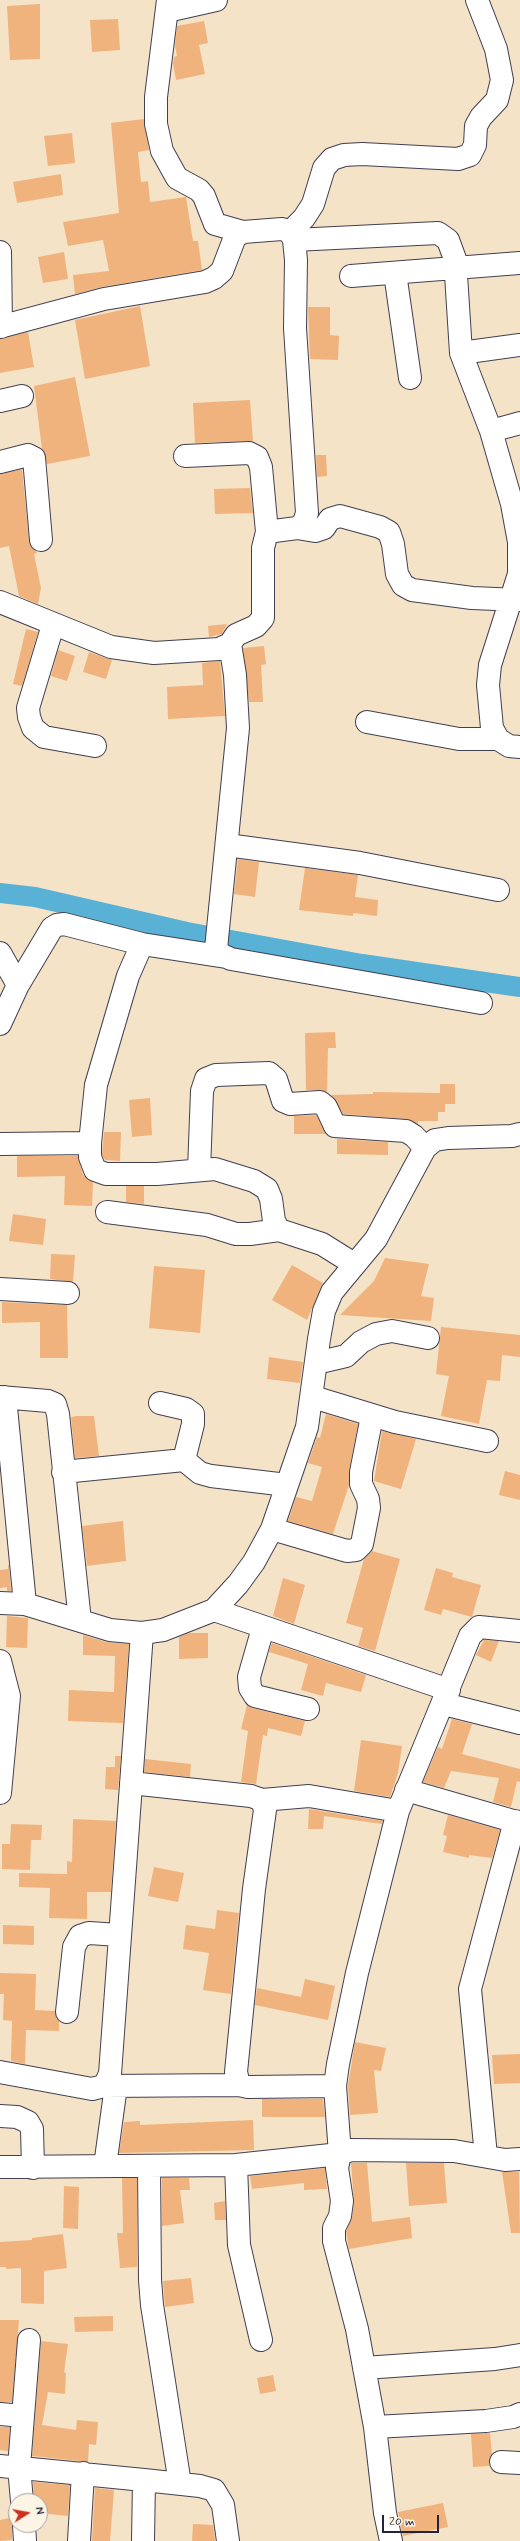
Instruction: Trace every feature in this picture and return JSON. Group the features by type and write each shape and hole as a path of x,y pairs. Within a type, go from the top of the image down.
{"street":[{"path":"216,0 168,6 156,97 156,124 162,151 177,178 199,190 204,196 215,224 243,232 282,229 292,236 438,233 448,240 456,268 462,353 516,503 519,542 519,574 516,601 490,665 488,685 492,728 498,739 509,746 520,747"},
{"path":"297,528 304,523 307,513 295,328 292,236 313,204 324,168 332,159 344,155 362,154 458,159 470,155 475,145 476,126 480,117 497,100 501,85 496,49 477,0"},
{"path":"0,252 0,327 104,299 209,280 222,271 235,237 243,232"},
{"path":"351,276 520,263"},
{"path":"395,273 410,378"},
{"path":"462,353 520,345"},
{"path":"0,401 22,396"},
{"path":"491,431 520,423"},
{"path":"0,602 53,625 124,650 161,653 219,650 230,644 236,635 256,626 263,618 263,548 267,532 261,467 257,457 250,453 185,456"},
{"path":"0,462 28,455 34,458 41,540"},
{"path":"267,532 297,528 315,531 324,528 330,519 340,516 380,527 388,532 393,544 397,574 403,585 412,590 516,601"},
{"path":"53,625 28,708 29,717 33,728 44,737 95,746"},
{"path":"221,953 221,912 238,728 235,675 230,644"},
{"path":"367,722 459,739 498,739"},
{"path":"227,845 360,863 498,890"},
{"path":"0,1024 18,985 52,928 57,925 64,924 142,944 221,953 481,1003"},
{"path":"142,944 128,976 96,1085 90,1143 90,1157 95,1170 106,1174 157,1174 199,1170 226,1171 254,1181 267,1189 272,1199 274,1221 279,1230"},
{"path":"0,953 18,985"},
{"path":"199,1170 202,1091 206,1079 216,1074 270,1073 276,1079 283,1101 290,1104 320,1102 326,1106 335,1126 406,1131 414,1136 425,1148"},
{"path":"0,1603 25,1604 110,1630 142,1634 163,1630 214,1610 238,1584 254,1562 272,1529 307,1427 313,1397 316,1364 324,1311 332,1292 376,1239 425,1148 435,1140 448,1138 512,1136 520,1134"},
{"path":"0,1144 90,1143"},
{"path":"107,1212 207,1225 236,1234 250,1234 279,1230 322,1244 354,1264"},
{"path":"0,1289 68,1293"},
{"path":"316,1364 346,1356 361,1342 376,1334 392,1331 428,1338"},
{"path":"25,1604 3,1397 48,1401 55,1404 58,1414 80,1621"},
{"path":"313,1397 372,1416 487,1441"},
{"path":"160,1403 186,1409 193,1414 193,1424 184,1460"},
{"path":"272,1529 347,1551 356,1550 362,1544 368,1499 361,1484 361,1472 372,1416"},
{"path":"63,1472 184,1460 200,1473 211,1476 287,1485"},
{"path":"214,1610 446,1697 520,1723"},
{"path":"391,2541 385,2513 375,2426 364,2368 334,2241 334,2228 340,2216 342,2201 337,2168 340,2154 335,2086 357,1973 398,1811 406,1790 446,1697 470,1636 479,1627 520,1631"},
{"path":"263,1628 249,1677 250,1688 255,1696 308,1709"},
{"path":"105,2166 119,1935 142,1634"},
{"path":"0,1661 9,1696 0,1793"},
{"path":"131,1783 251,1796 262,1800 309,1796 398,1811"},
{"path":"406,1790 518,1822 470,1989 486,2156"},
{"path":"239,2085 236,2072 254,1889 265,1810 262,1800"},
{"path":"67,2012 74,1946 80,1936 90,1933 119,1935"},
{"path":"0,2072 92,2089 110,2086 335,2086"},
{"path":"0,2116 17,2117 28,2122 32,2129 33,2168"},
{"path":"0,2167 33,2168 236,2165 340,2154 351,2150 454,2151 505,2160 520,2159"},
{"path":"236,2165 239,2245 261,2340"},
{"path":"149,2166 150,2280 152,2305 180,2484"},
{"path":"19,2493 10,2467 23,2416 29,2340"},
{"path":"364,2368 495,2359 520,2355"},
{"path":"0,2414 23,2416"},
{"path":"375,2426 486,2421 513,2417 520,2414"},
{"path":"10,2467 83,2473 180,2484 214,2490 224,2505 228,2541"},
{"path":"79,2541 83,2473"},
{"path":"143,2541 144,2480"}],"building":[{"path":"40,4 40,59 10,60 7,6"},
{"path":"118,19 120,50 92,52 90,20"},
{"path":"204,21 208,43 199,45 205,74 176,80 173,64 174,57 177,56 175,46 177,26"},
{"path":"144,119 149,150 138,152 141,182 148,181 150,202 186,197 193,241 198,241 202,270 102,287 75,294 73,275 109,271 103,240 68,246 63,222 119,213 111,123"},
{"path":"72,133 75,163 48,166 44,136"},
{"path":"61,174 63,195 17,203 13,182"},
{"path":"64,252 68,279 43,283 38,257"},
{"path":"140,306 150,366 85,379 75,320"},
{"path":"308,307 330,307 330,335 339,336 338,360 310,359"},
{"path":"28,332 34,367 0,373 0,339"},
{"path":"75,377 90,456 47,464 42,449 34,386"},
{"path":"250,400 253,441 195,443 193,403"},
{"path":"316,455 326,455 327,476 317,477"},
{"path":"22,469 29,541 37,553 34,554 41,588 38,604 19,596 9,546 0,548 0,474"},
{"path":"250,488 253,513 215,514 214,489"},
{"path":"227,624 222,634 209,637 208,626"},
{"path":"26,629 38,632 22,686 13,684"},
{"path":"264,646 266,664 261,665 263,702 249,702 243,648"},
{"path":"58,650 75,656 67,681 51,676"},
{"path":"89,652 112,660 106,679 83,672"},
{"path":"220,661 225,716 168,719 167,687 203,685 202,663"},
{"path":"238,859 259,862 255,897 234,894"},
{"path":"305,868 358,875 355,897 378,900 377,916 353,913 353,916 299,910"},
{"path":"335,1032 336,1048 328,1048 327,1092 319,1090 306,1090 305,1033"},
{"path":"440,1084 455,1084 455,1104 445,1104 445,1112 438,1112 438,1121 418,1121 418,1124 407,1119 343,1114 331,1095 373,1094 373,1092 440,1093"},
{"path":"150,1098 152,1135 132,1137 129,1100"},
{"path":"316,1115 326,1134 294,1134 294,1116"},
{"path":"104,1132 121,1132 120,1161 105,1160 102,1155"},
{"path":"337,1139 388,1142 388,1155 337,1154"},
{"path":"17,1156 78,1156 83,1175 93,1182 92,1206 64,1205 65,1176 17,1177"},
{"path":"126,1186 144,1186 144,1204 126,1202"},
{"path":"13,1214 46,1219 43,1245 9,1241"},
{"path":"51,1254 75,1255 73,1282 50,1279"},
{"path":"385,1258 429,1264 421,1296 434,1298 431,1321 340,1315 374,1281"},
{"path":"292,1265 323,1283 307,1320 272,1300"},
{"path":"154,1266 205,1270 200,1333 149,1328"},
{"path":"2,1302 67,1305 68,1358 40,1358 40,1322 2,1323"},
{"path":"441,1327 520,1335 520,1357 502,1355 500,1381 487,1380 479,1424 441,1416 449,1376 436,1374"},
{"path":"269,1357 303,1362 300,1383 267,1379"},
{"path":"326,1414 358,1424 349,1470 349,1485 333,1534 288,1521 296,1497 312,1501 322,1467 308,1463 317,1437 320,1438"},
{"path":"94,1416 99,1456 75,1458 71,1417"},
{"path":"382,1431 416,1439 401,1489 374,1481"},
{"path":"505,1471 520,1475 520,1500 499,1495"},
{"path":"123,1521 126,1561 87,1566 82,1526"},
{"path":"372,1551 400,1559 375,1651 358,1646 363,1628 346,1623 364,1559"},
{"path":"8,1565 11,1591 7,1591 7,1587 0,1588 0,1570 8,1569"},
{"path":"436,1568 453,1573 452,1577 481,1585 472,1617 443,1609 441,1615 424,1610"},
{"path":"283,1578 305,1585 294,1624 273,1616"},
{"path":"7,1616 28,1618 27,1648 6,1647"},
{"path":"188,1633 208,1633 208,1658 179,1659 179,1637"},
{"path":"83,1635 106,1642 129,1644 123,1723 68,1721 69,1690 114,1692 115,1656 83,1655"},
{"path":"484,1640 499,1641 491,1662 476,1655"},
{"path":"272,1643 366,1675 361,1692 326,1683 323,1696 301,1690 308,1664 269,1652"},
{"path":"247,1705 252,1708 305,1721 301,1736 268,1728 267,1736 263,1735 256,1784 241,1782 248,1731 241,1729"},
{"path":"452,1719 472,1724 462,1754 520,1769 520,1782 517,1781 511,1807 493,1802 499,1778 451,1771 444,1788 423,1782 438,1747 442,1749"},
{"path":"361,1740 402,1746 398,1773 390,1797 354,1791"},
{"path":"115,1756 121,1756 118,1790 105,1789 106,1767 115,1767"},
{"path":"145,1759 191,1764 190,1777 144,1772"},
{"path":"309,1809 383,1821 382,1824 324,1816 323,1829 308,1829"},
{"path":"448,1815 500,1830 492,1858 469,1855 469,1858 443,1852 447,1836 443,1835"},
{"path":"73,1819 116,1821 111,1892 87,1892 87,1919 49,1918 50,1888 19,1887 19,1873 67,1874 67,1861 72,1862"},
{"path":"11,1824 42,1825 41,1840 31,1840 30,1870 2,1869 2,1844 10,1844"},
{"path":"154,1867 184,1873 178,1902 148,1896"},
{"path":"217,1910 239,1913 231,1994 203,1990 209,1953 183,1949 186,1925 215,1929"},
{"path":"3,1925 34,1926 34,1945 3,1944"},
{"path":"0,1973 36,1974 35,2010 55,2011 59,2021 59,2031 26,2030 25,2064 11,2061 12,2021 3,2020 4,1994 0,1994"},
{"path":"305,1979 335,1986 328,2020 255,2005 257,1988 301,1997"},
{"path":"355,2042 386,2048 381,2071 374,2070 378,2113 350,2115 348,2086"},
{"path":"520,2054 520,2083 494,2084 492,2055"},
{"path":"262,2099 323,2099 325,2117 262,2117"},
{"path":"253,2120 254,2150 119,2153 124,2122 140,2121 140,2125"},
{"path":"351,2163 367,2163 372,2222 410,2217 412,2238 349,2249 346,2231 352,2218 354,2202"},
{"path":"406,2163 444,2163 447,2203 409,2206"},
{"path":"325,2168 327,2189 304,2190 304,2183 252,2189 250,2176"},
{"path":"502,2172 519,2172 520,2233 511,2233"},
{"path":"122,2178 137,2178 137,2267 120,2268 117,2233 123,2233"},
{"path":"162,2178 189,2178 190,2190 180,2190 184,2223 162,2226"},
{"path":"64,2186 79,2187 78,2229 63,2228"},
{"path":"225,2201 226,2220 215,2220 214,2203"},
{"path":"63,2234 67,2268 44,2271 44,2304 21,2303 21,2268 6,2269 6,2267 0,2267 0,2242 32,2240 32,2238"},
{"path":"191,2278 194,2303 165,2307 163,2281"},
{"path":"113,2316 113,2331 75,2332 74,2317"},
{"path":"0,2320 19,2320 12,2402 0,2402"},
{"path":"41,2341 68,2344 64,2372 66,2373 65,2394 48,2392 42,2425 76,2430 77,2420 98,2422 96,2445 89,2444 88,2462 32,2456"},
{"path":"273,2375 276,2391 260,2394 257,2378"},
{"path":"0,2427 10,2427 8,2451 0,2450"},
{"path":"490,2433 492,2454 489,2466 473,2467 471,2434"},
{"path":"33,2482 70,2485 68,2516 48,2514 48,2493 34,2493"},
{"path":"95,2488 114,2490 110,2541 92,2541"},
{"path":"443,2503 448,2527 403,2536 398,2512"},
{"path":"8,2518 8,2533 12,2533 12,2540 0,2541 0,2520"},
{"path":"193,2524 213,2525 215,2541 192,2541"}],"waterway":[{"path":"0,893 35,897 187,932 362,964 520,987"}]}
